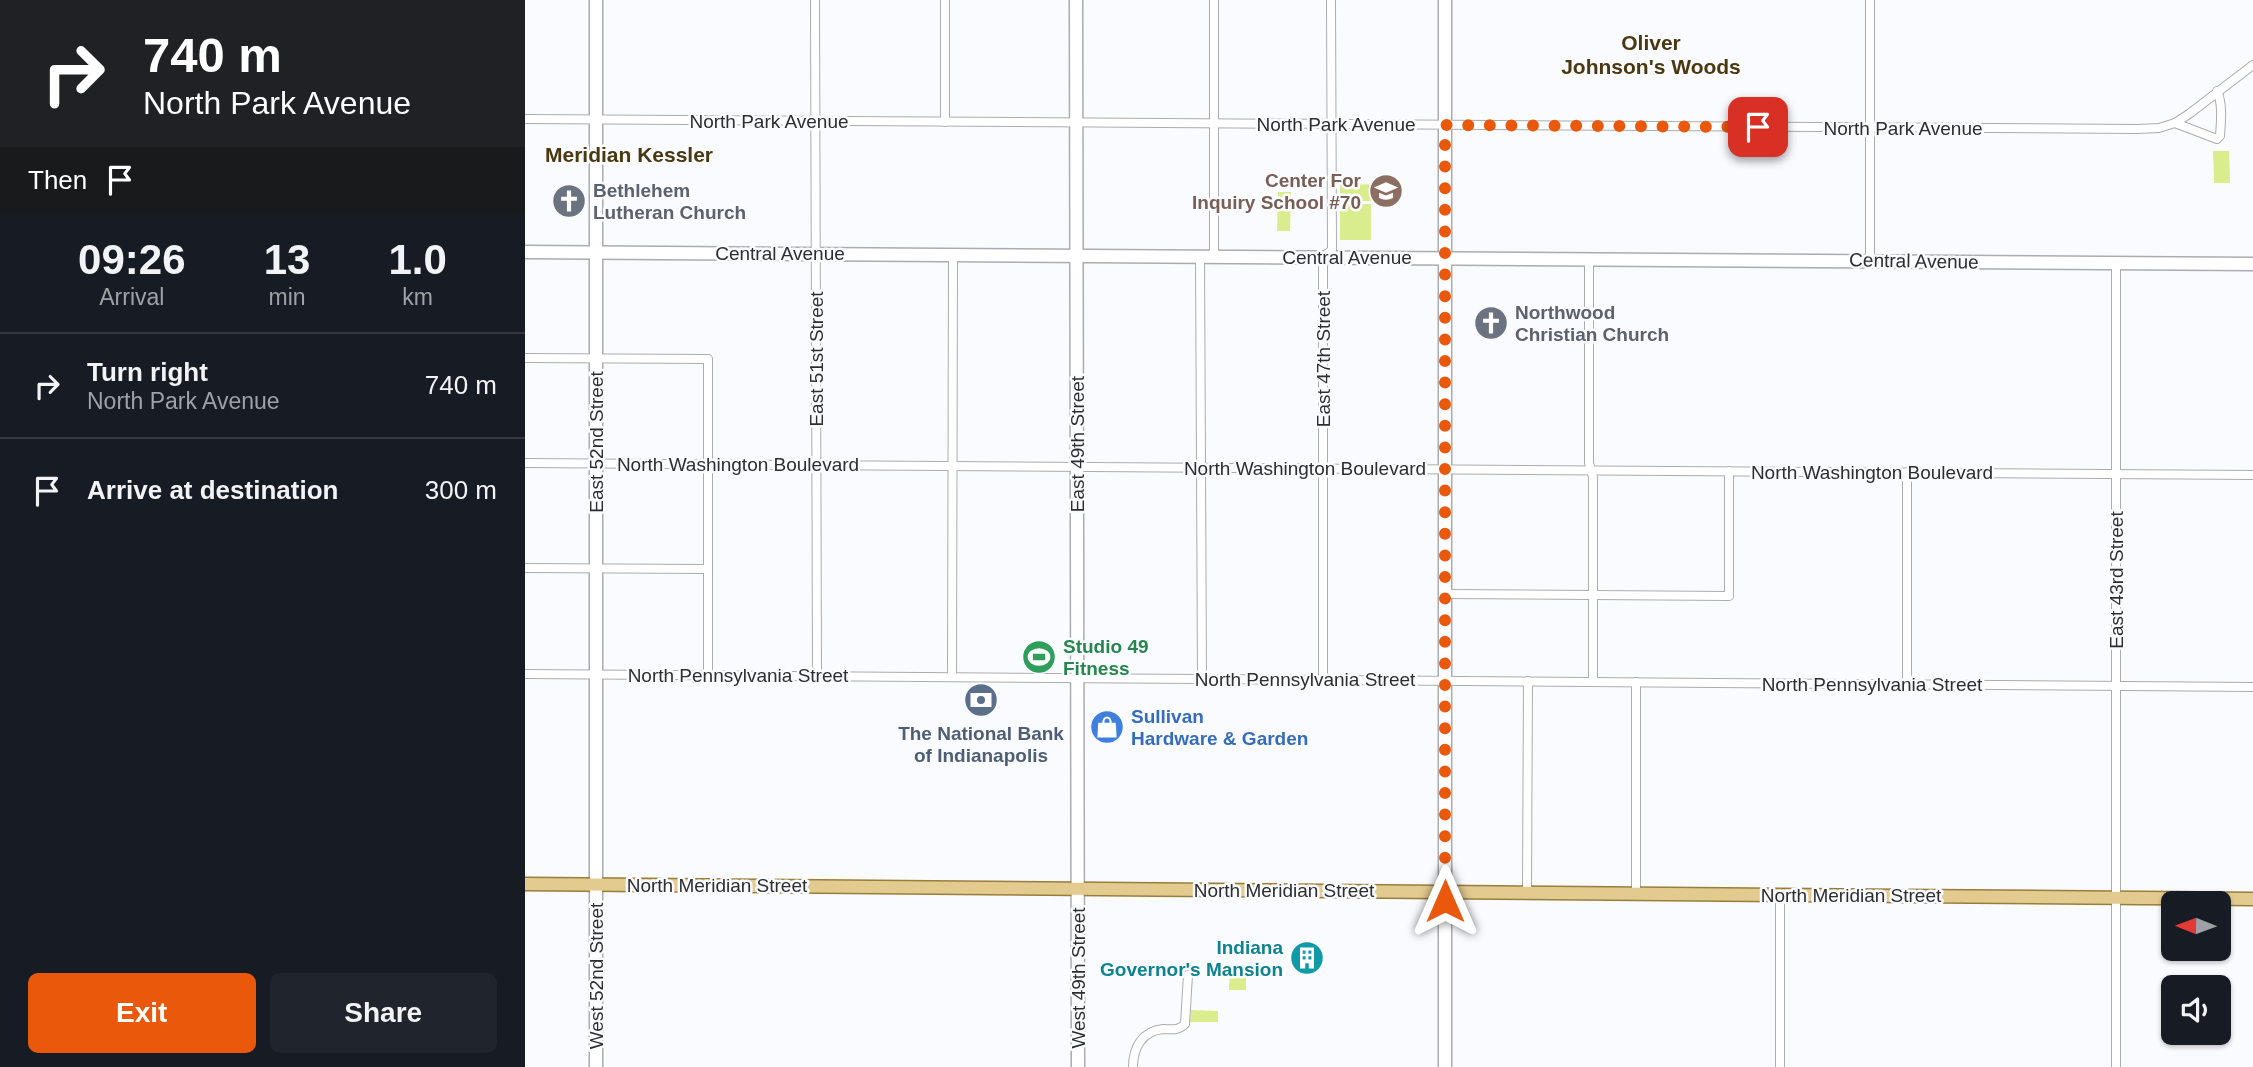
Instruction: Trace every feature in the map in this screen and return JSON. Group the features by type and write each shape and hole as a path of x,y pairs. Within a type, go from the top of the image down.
{"main road":[{"name":"East 52nd Street","path":"596,0 596,885"},
{"name":"East 49th Street","path":"1076,0 1079,888"},
{"path":"1445,0 1445,1067"},
{"name":"Central Avenue","path":"525,252 2253,264"},
{"name":"North Meridian Street","path":"525,884 2253,899"},
{"name":"West 52nd Street","path":"596,885 596,1067"},
{"name":"West 49th Street","path":"1078,1067 1079,888"}],"street":[{"name":"East 51st Street","path":"815,0 817,676"},
{"path":"945,0 945,122"},
{"path":"1214,0 1214,257"},
{"name":"East 47th Street","path":"1323,679 1323,257 1332,250 1331,0"},
{"path":"1870,0 1870,260"},
{"name":"North Park Avenue","path":"525,119 2131,130 2158,128 2175,122 2253,65"},
{"path":"2175,122 2213,138 2220,136 2220,98 2217,91"},
{"path":"952,677 953,255"},
{"path":"1200,257 1202,678"},
{"path":"1589,259 1589,463 1594,477 1593,681"},
{"name":"East 43rd Street","path":"2116,263 2116,1067"},
{"path":"525,358 708,359 708,675"},
{"name":"North Washington Boulevard","path":"525,463 2253,475"},
{"path":"1445,594 1729,596 1729,471"},
{"path":"1907,472 1907,684"},
{"path":"525,568 708,569"},
{"name":"North Pennsylvania Street","path":"525,674 2253,687"},
{"path":"1527,892 1528,681"},
{"path":"1636,682 1636,893"},
{"path":"1780,894 1780,1067"},
{"path":"1133,1067 1134,1051 1143,1037 1158,1030 1178,1030 1185,1024 1188,975"}],"green space":[{"path":"2213,151 2229,151 2230,183 2214,183"},
{"path":"1382,184 1382,201 1340,201 1340,185"},
{"path":"1278,192 1291,192 1290,231 1277,231"},
{"path":"1340,204 1371,204 1371,240 1340,240"},
{"path":"1230,965 1246,966 1246,990 1229,990"},
{"path":"1191,1010 1218,1011 1218,1022 1190,1022"}],"place":[{"name":"Center For Inquiry School #70","path":"1386,191"},
{"name":"Bethlehem Lutheran Church","path":"569,201"},
{"name":"Northwood Christian Church","path":"1491,323"},
{"name":"Studio 49 Fitness","path":"1039,657"},
{"name":"The National Bank of Indianapolis","path":"981,700"},
{"name":"Sullivan Hardware & Garden","path":"1107,727"},
{"name":"Indiana Governor's Mansion","path":"1307,958"}],"district":[{"name":"Oliver Johnson's Woods","path":"1651,54"},
{"name":"Meridian Kessler","path":"629,154"}],"route":[{"path":"1445,901 1445,125 1758,127"}]}
